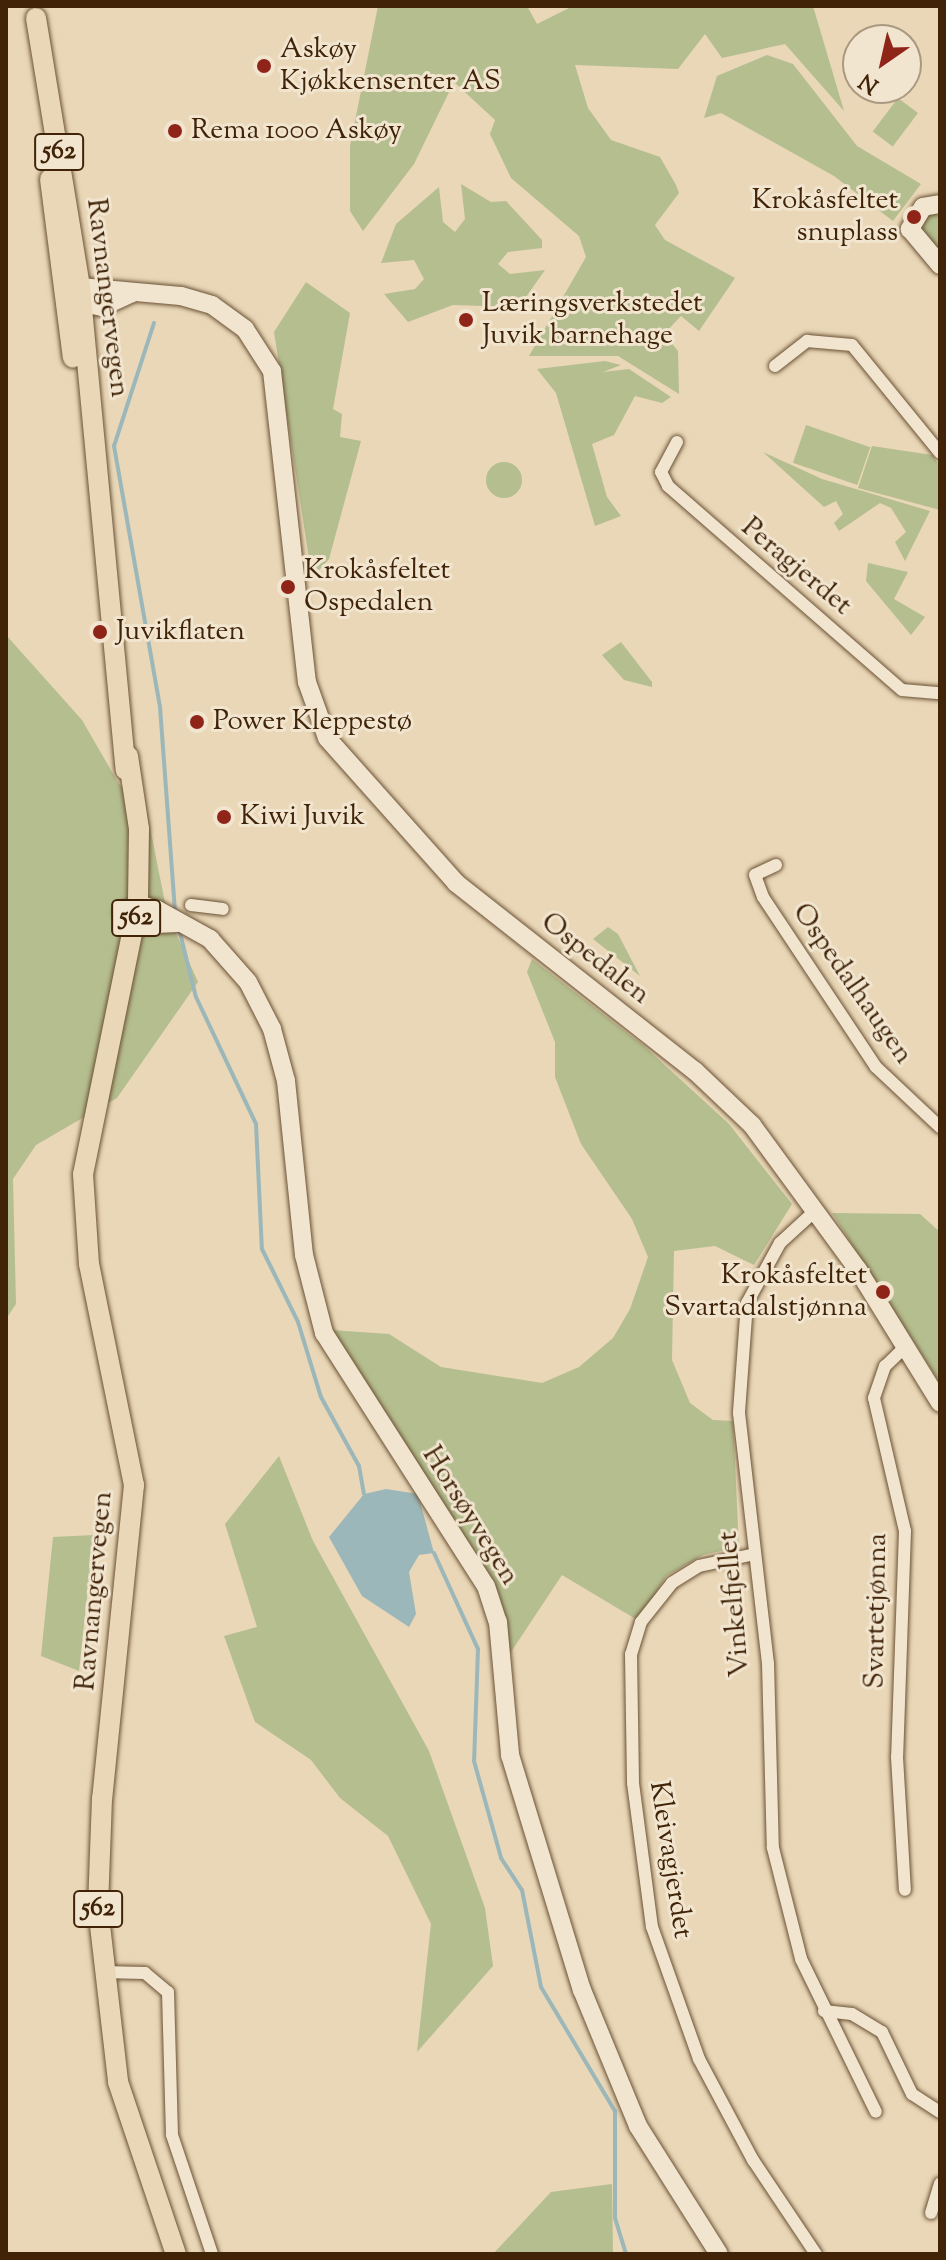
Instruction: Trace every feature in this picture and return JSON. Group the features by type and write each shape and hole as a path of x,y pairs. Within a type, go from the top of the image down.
{"main road":[{"name":"Ravnangervegen","path":"36,12 75,296 128,756 132,914 85,1150 84,1225 134,1485 100,1822 102,1972 125,2111 176,2254"}],"street":[{"path":"940,204 923,207 910,229 940,265"},
{"name":"Ospedalen","path":"75,296 132,293 194,299 245,329 280,397 307,682 327,738 456,883 730,1102 816,1210 940,1403"},
{"path":"775,366 807,341 852,345 940,453"},
{"name":"Peragjerdet","path":"677,442 661,472 668,486 902,690 940,693"},
{"name":"Ospedalhaugen","path":"776,865 755,875 763,897 876,1067 940,1127"},
{"path":"191,905 223,909"},
{"name":"Horsøyvegen","path":"132,914 177,923 230,960 272,1029 286,1081 304,1255 324,1333 490,1595 510,1755 582,1990 638,2126 719,2254"},
{"name":"Vinkelfjellet","path":"816,1210 766,1264 742,1326 739,1413 768,1663 773,1848 793,1934 824,2011 876,2112"},
{"name":"Svartetjønna","path":"905,1347 885,1366 874,1398 905,1531 897,1757 905,1890"},
{"name":"Kleivagjerdet","path":"755,1554 699,1566 672,1583 641,1622 630,1670 633,1783 652,1927 691,2037 714,2093 816,2254"},
{"path":"102,1972 145,1973 168,1992 172,2135 212,2254"},
{"path":"824,2011 852,2014 882,2032 912,2094 940,2112"},
{"path":"931,2213 940,2183"}],"green space":[{"path":"378,6 527,6 537,24 573,6 813,6 844,111 785,44 722,58 705,34 678,69 575,65 588,108 611,140 660,157 676,185 679,193 655,225 665,240 735,278 699,331 681,316 664,334 678,351 679,394 618,356 529,356 586,257 579,236 511,178 490,134 495,120 454,82 414,164 363,231 350,211 350,146"},
{"path":"767,55 793,64 857,146 921,184 893,221 834,176 721,113 704,118 717,76"},
{"path":"893,104 906,104 918,113 893,147 873,132"},
{"path":"461,184 491,202 506,201 542,240 542,248 508,252 498,264 510,274 545,270 519,307 453,305 408,322 384,294 415,289 424,279 414,260 381,263 396,224 439,187 443,222 455,232 465,219"},
{"path":"934,211 940,219 940,257 916,228"},
{"path":"306,282 350,313 333,409 342,414 340,437 361,441 329,559 312,578 274,332"},
{"path":"605,361 621,365 603,372 629,369 671,397 662,403 635,396 614,435 592,444 607,497 621,516 595,526 556,393 537,369"},
{"path":"806,425 870,447 857,485 793,463"},
{"path":"872,446 932,455 940,466 940,510 858,488"},
{"path":"763,452 822,479 930,511 905,561 895,542 906,532 891,508 880,503 839,531 834,523 843,514 836,501 824,507"},
{"path":"504,462 516,468 522,480 516,492 504,498 492,492 486,480 492,468"},
{"path":"868,563 908,572 894,599 925,617 911,635 866,581"},
{"path":"6,635 82,720 119,784 147,812 167,913 198,982 117,1098 36,1145 13,1179 16,1304 6,1319"},
{"path":"621,642 652,682 652,687 624,680 602,655"},
{"path":"608,927 618,934 640,976 593,939"},
{"path":"532,959 644,1046 729,1124 792,1204 754,1265 715,1246 674,1251 672,1360 690,1403 713,1420 733,1421 739,1547 703,1555 666,1576 639,1621 562,1575 509,1655 496,1591 477,1555 331,1330 389,1334 441,1367 542,1383 579,1367 613,1338 630,1309 648,1257 632,1219 581,1144 555,1077 555,1042 527,972"},
{"path":"832,1213 920,1214 940,1232 940,1383"},
{"path":"279,1456 313,1541 429,1751 485,1908 493,1966 417,2052 431,1924 388,1836 340,1798 311,1760 255,1722 224,1636 257,1627 225,1524"},
{"path":"94,1535 79,1671 41,1656 53,1537"},
{"path":"612,2184 613,2254 493,2254 551,2192"}],"water":[{"path":"386,1489 418,1494 434,1553 419,1555 409,1572 416,1614 409,1627 362,1596 329,1537 364,1494"}],"waterway":[{"path":"154,323 114,446 160,707 175,913"},
{"path":"179,929 196,997 256,1124 262,1249 298,1322 321,1397 359,1466 364,1494"},
{"path":"434,1553 478,1649 474,1761 501,1858 522,1890 541,1987 615,2111 615,2218 626,2254"}],"place":[{"name":"Askøy Kjøkkensenter AS","path":"264,66"},
{"name":"Rema 1000 Askøy","path":"175,131"},
{"name":"Krokåsfeltet snuplass","path":"914,217"},
{"name":"Læringsverkstedet Juvik barnehage","path":"466,320"},
{"name":"Krokåsfeltet Ospedalen","path":"288,587"},
{"name":"Juvikflaten","path":"100,632"},
{"name":"Power Kleppestø","path":"197,722"},
{"name":"Kiwi Juvik","path":"224,817"},
{"name":"Krokåsfeltet Svartadalstjønna","path":"883,1292"}]}
